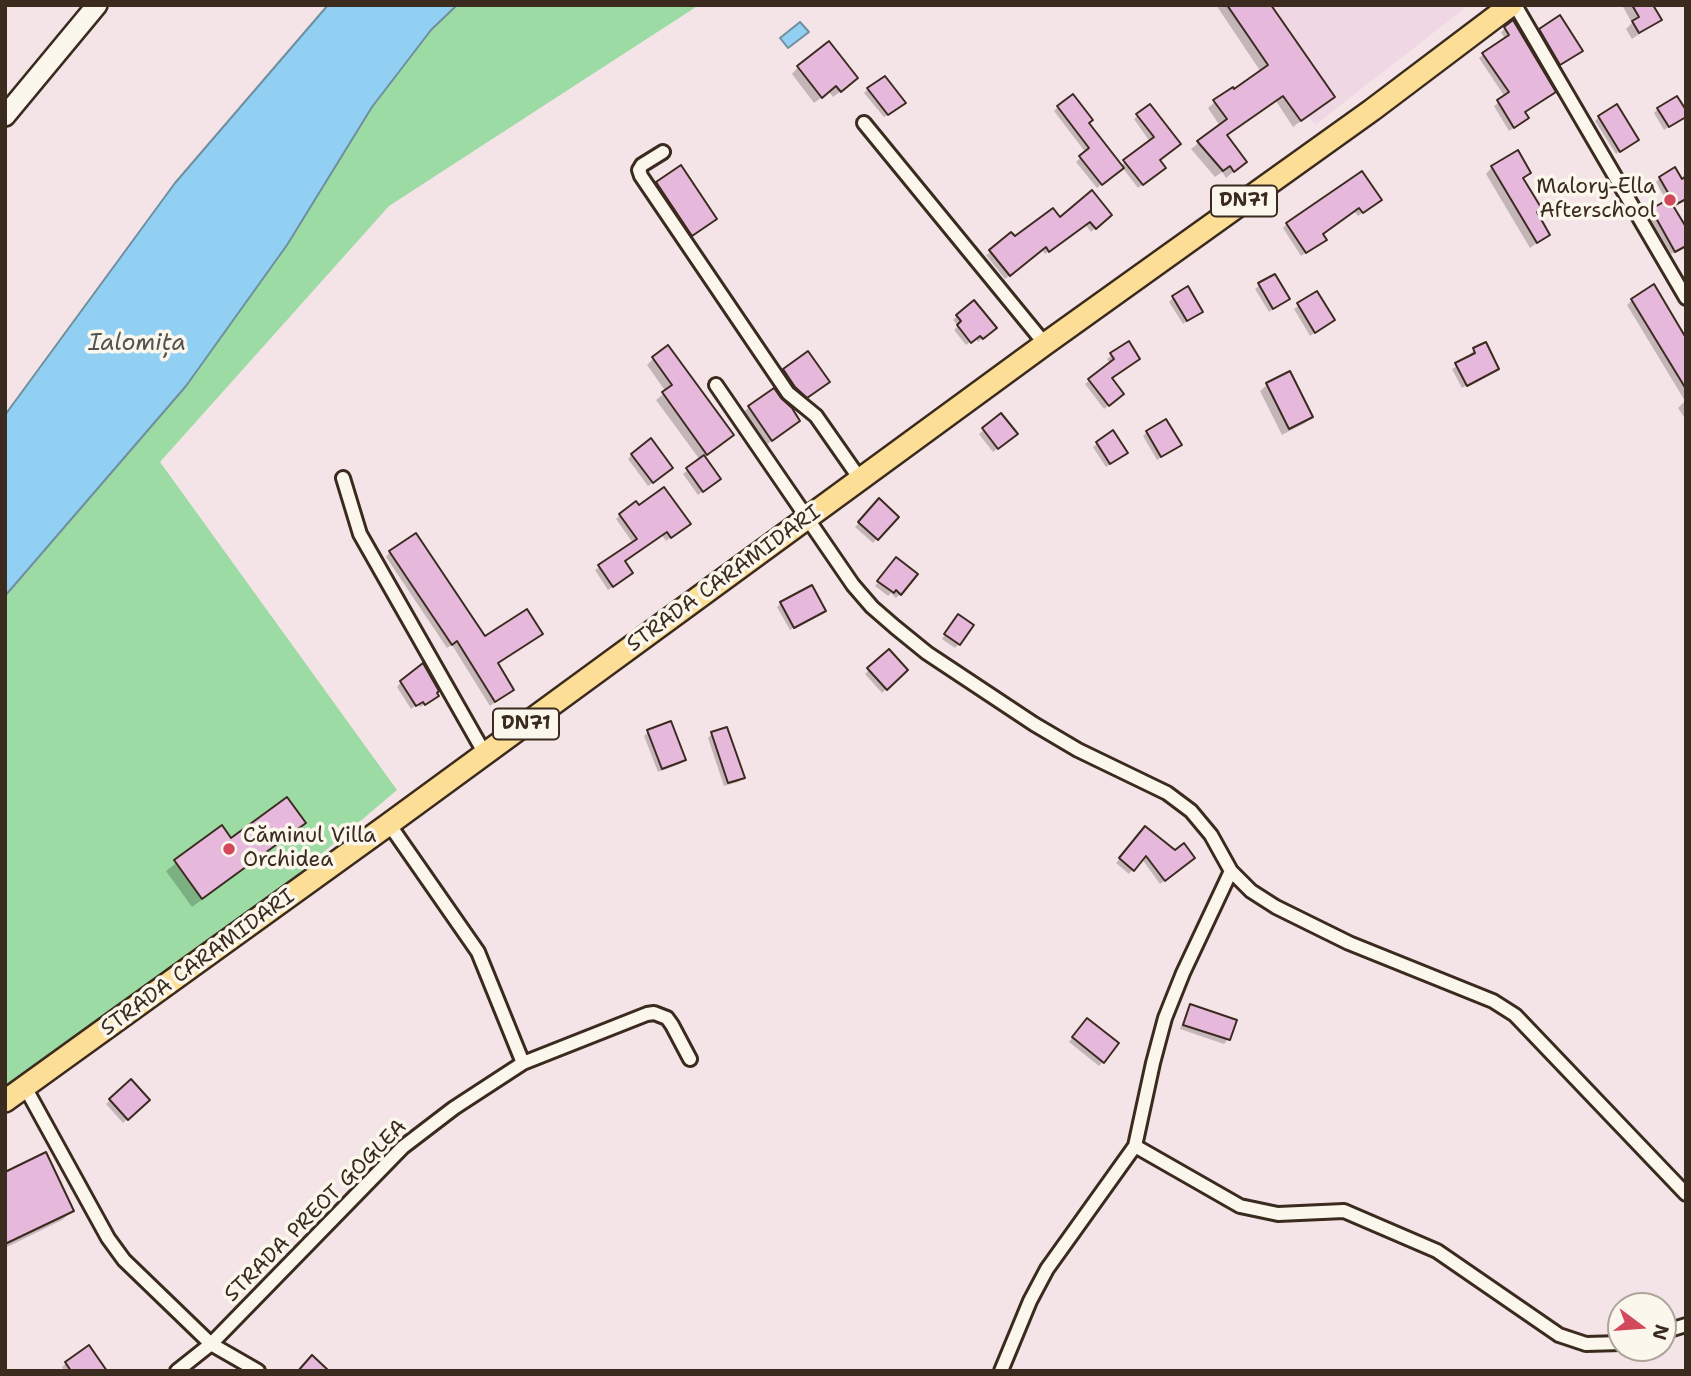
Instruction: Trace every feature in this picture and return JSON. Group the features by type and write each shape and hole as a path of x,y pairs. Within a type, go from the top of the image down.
{"main road":[{"path":"5,116 97,5"},
{"name":"STRADA CARAMIDARI","path":"5,1101 390,824 1513,5"}],"street":[{"path":"1513,5 1686,298"},
{"path":"864,123 1045,344"},
{"path":"663,152 642,165 639,170 646,185 788,393 816,416 860,480"},
{"path":"716,385 853,585 872,607 895,627 927,653 1034,724 1078,750 1167,793 1191,811 1211,835 1231,871 1251,891 1349,943 1493,1001 1515,1015 1686,1194"},
{"path":"343,478 360,534 485,754"},
{"path":"390,824 478,952 523,1063"},
{"path":"1001,1371 1030,1301 1047,1269 1135,1146 1165,1018 1231,871"},
{"name":"STRADA PREOT GOGLEA","path":"177,1371 211,1344 403,1147 454,1108 523,1063 654,1013 667,1018 690,1059"},
{"path":"25,1087 108,1238 124,1260 211,1344 258,1371"},
{"path":"1135,1146 1240,1206 1278,1214 1343,1211 1437,1251 1559,1335 1586,1344 1607,1343"}],"shaded area":[{"path":"1223,5 1469,5 1315,125"}],"green space":[{"path":"457,5 699,5 389,206 160,462 397,790 50,1084 5,1114 5,596 186,386 287,245 372,107 431,30"}],"water":[{"name":"Ialomița","path":"328,5 457,5 431,30 372,107 287,245 186,386 5,596 5,415 175,183"},
{"path":"800,22 809,32 788,48 780,38"}],"building":[{"path":"1227,5 1271,5 1335,97 1301,121 1283,96 1227,135 1247,162 1234,172 1230,166 1223,171 1197,141 1227,119 1213,100 1268,65"},
{"path":"1632,5 1653,5 1662,20 1639,33 1632,21 1639,17"},
{"path":"1560,15 1583,51 1560,65 1539,29"},
{"path":"1513,20 1556,92 1525,112 1529,118 1514,128 1497,100 1509,92 1482,53 1509,35 1504,27"},
{"path":"829,41 858,78 841,92 836,86 822,98 797,66"},
{"path":"885,76 906,103 888,115 867,88"},
{"path":"1073,94 1093,120 1089,123 1124,168 1102,185 1079,156 1089,148 1057,106"},
{"path":"1677,96 1686,110 1686,117 1669,127 1657,108"},
{"path":"1150,104 1181,144 1160,160 1166,168 1143,185 1123,160 1154,137 1136,114"},
{"path":"1617,104 1639,140 1620,152 1598,116"},
{"path":"1518,150 1531,173 1523,178 1542,209 1537,212 1550,235 1537,243 1491,166"},
{"path":"681,165 717,219 692,236 656,182"},
{"path":"1675,167 1682,179 1686,176 1686,199 1675,205 1659,177"},
{"path":"1362,171 1382,200 1363,213 1359,208 1323,234 1327,240 1306,253 1286,223"},
{"path":"1092,190 1112,215 1096,229 1090,222 1049,252 1046,247 1010,276 989,250 1011,232 1015,236 1053,208 1060,217"},
{"path":"1669,199 1686,227 1686,246 1675,252 1651,209"},
{"path":"1275,274 1290,299 1273,309 1258,283"},
{"path":"1654,284 1686,338 1686,389 1631,299"},
{"path":"1188,286 1203,312 1187,321 1172,296"},
{"path":"1317,291 1335,320 1315,333 1297,303"},
{"path":"974,300 997,328 983,339 980,336 971,343 957,325 961,321 956,315"},
{"path":"1129,341 1140,359 1112,378 1124,394 1109,406 1088,379 1114,359 1110,353"},
{"path":"1486,342 1499,369 1467,386 1455,363 1475,353 1473,348"},
{"path":"668,345 734,435 707,455 662,392 672,385 652,357"},
{"path":"808,351 830,382 807,398 795,387 783,369"},
{"path":"1290,371 1313,417 1289,429 1266,383"},
{"path":"774,388 800,421 772,441 748,406"},
{"path":"1001,413 1018,434 998,449 982,428"},
{"path":"1166,419 1182,445 1161,457 1146,431"},
{"path":"1113,430 1128,453 1110,464 1096,442"},
{"path":"651,438 673,468 653,483 631,454"},
{"path":"704,455 721,479 703,492 686,468"},
{"path":"664,487 691,524 671,538 667,532 625,561 633,573 613,587 598,565 637,539 619,514 636,501 639,505"},
{"path":"879,498 899,517 878,540 858,522"},
{"path":"416,533 485,636 527,609 543,634 498,663 514,690 495,702 457,641 452,645 389,551"},
{"path":"896,557 918,574 901,595 877,581"},
{"path":"812,585 826,611 794,628 780,602"},
{"path":"958,614 974,625 960,645 944,634"},
{"path":"889,649 908,670 887,690 867,668"},
{"path":"423,663 439,691 439,696 425,705 423,702 416,706 400,681"},
{"path":"671,721 686,760 662,769 647,730"},
{"path":"727,727 745,778 728,783 711,732"},
{"name":"Căminul Villa Orchidea","path":"287,797 306,823 202,899 174,860 222,825 231,838"},
{"path":"1145,826 1175,850 1184,843 1195,858 1165,881 1146,856 1134,871 1119,858"},
{"path":"1190,1004 1237,1020 1230,1040 1183,1025"},
{"path":"1087,1018 1119,1043 1104,1063 1072,1037"},
{"path":"131,1079 150,1100 128,1120 109,1099"},
{"path":"46,1152 74,1211 5,1244 5,1172"},
{"path":"89,1345 107,1371 71,1371 65,1362"},
{"path":"312,1355 329,1371 298,1371"}],"place":[{"name":"Malory-Ella Afterschool","path":"1670,200"},
{"name":"Căminul Villa Orchidea","path":"229,849"}]}
